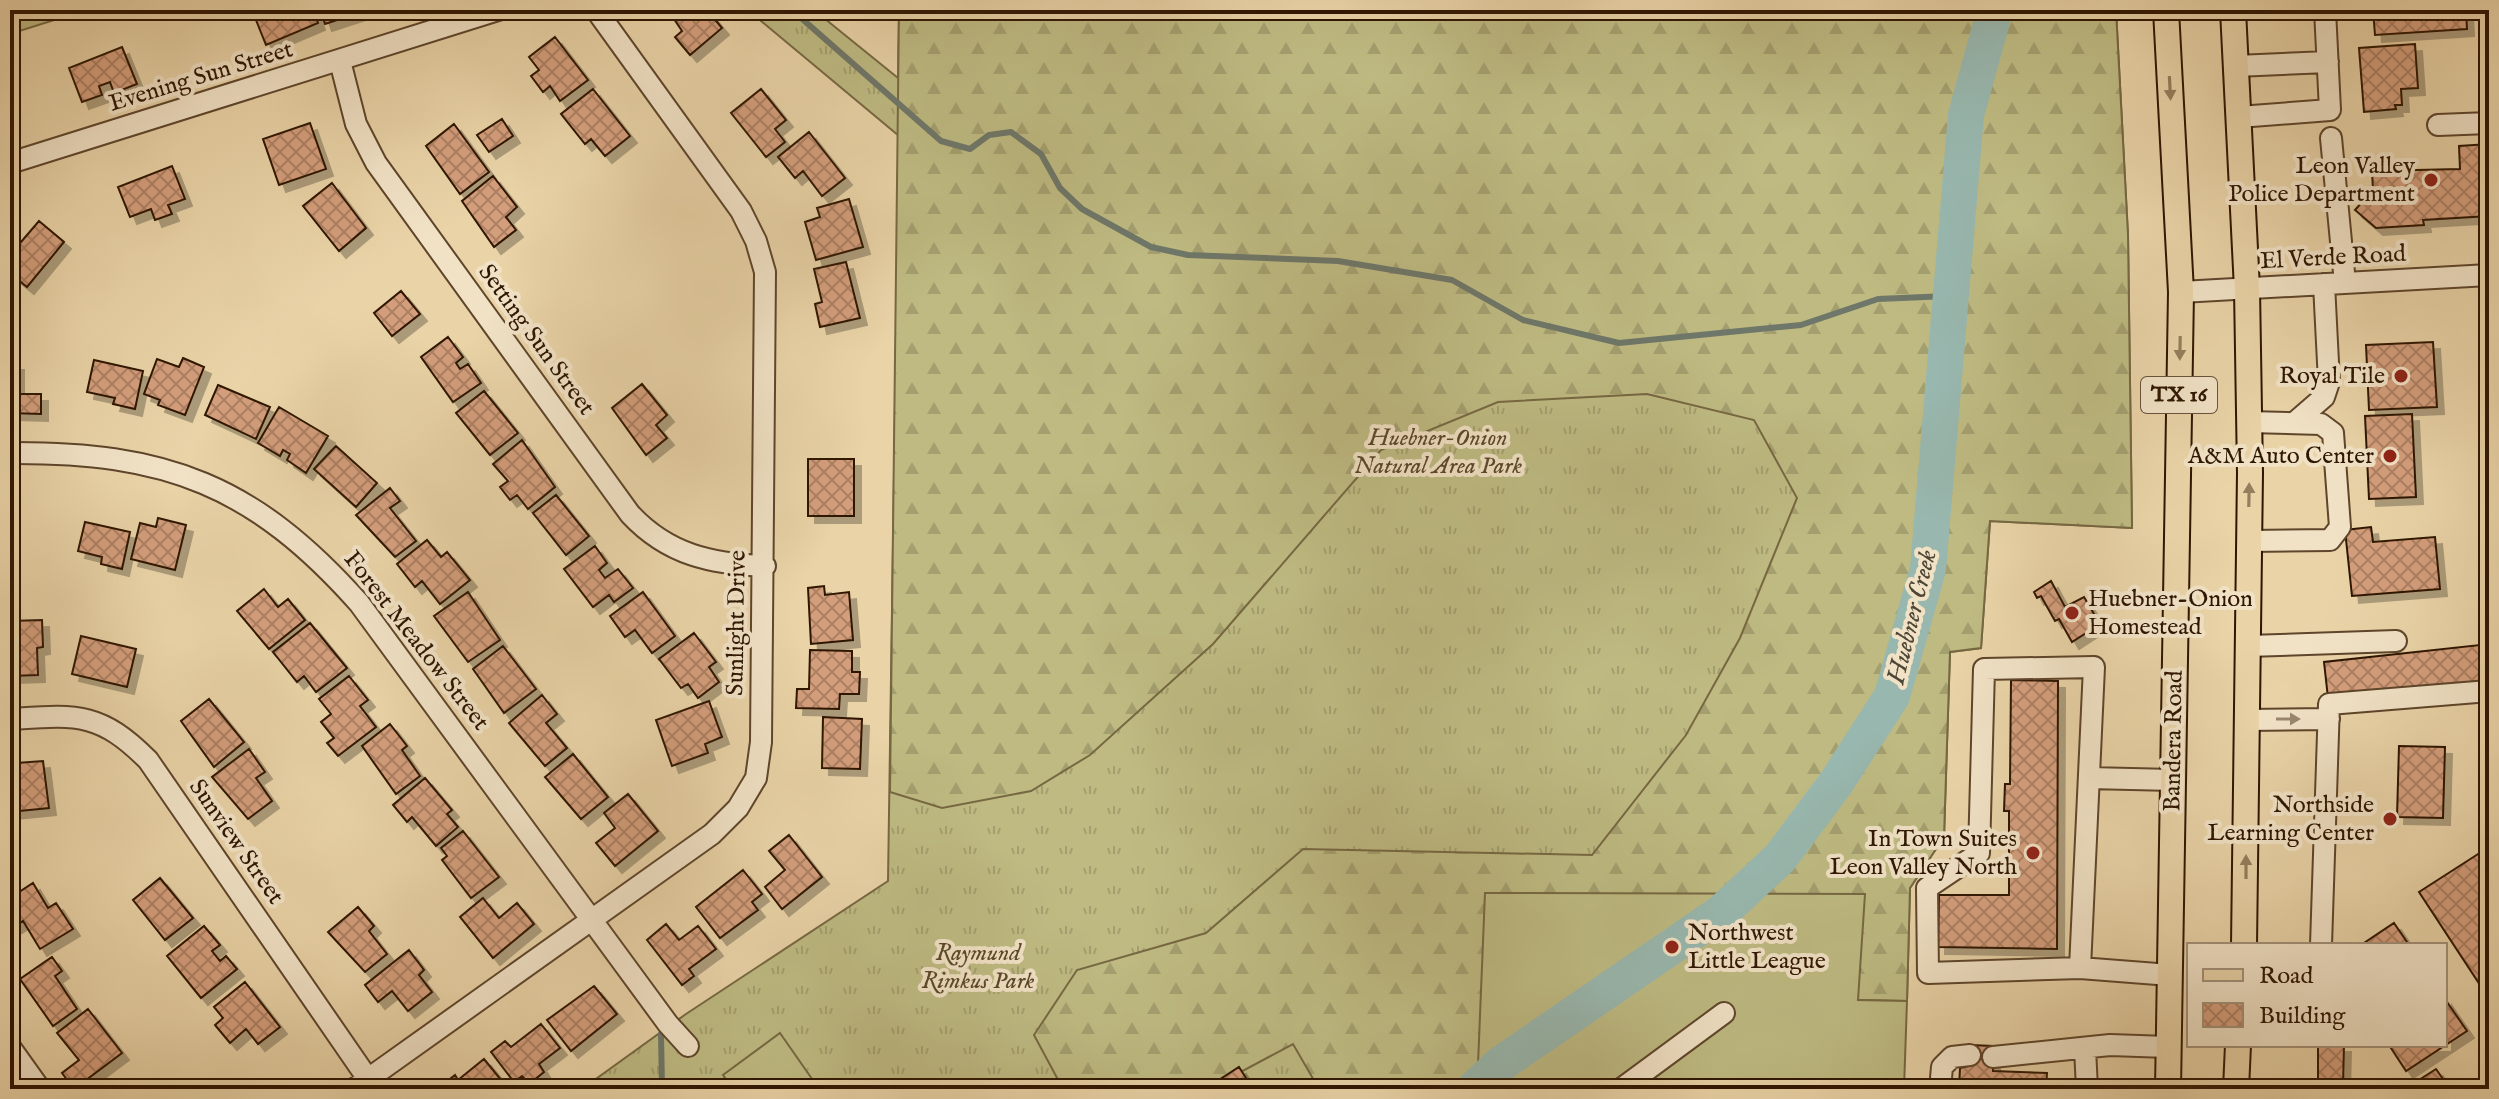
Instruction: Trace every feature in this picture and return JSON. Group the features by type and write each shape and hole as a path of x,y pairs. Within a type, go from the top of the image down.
{"main road":[{"name":"Bandera Road","path":"2166,10 2181,292 2168,1089"},
{"name":"TX 16","path":"2233,10 2247,289 2249,422 2244,943"},
{"path":"2236,1089 2238,1047"}],"street":[{"name":"Evening Sun Street","path":"10,163 498,10"},
{"name":"Sunlight Drive","path":"361,1084 712,834 738,808 756,778 761,742 765,566 767,293 756,241 741,211 596,10"},
{"path":"2239,117 2330,110 2325,10"},
{"name":"Setting Sun Street","path":"340,61 356,124 376,163 630,514 661,543 686,555 726,564 765,566"},
{"path":"2236,66 2328,62"},
{"path":"2438,125 2489,123"},
{"path":"2294,423 2324,397 2329,382 2335,284 2331,138"},
{"name":"El Verde Road","path":"2181,292 2489,275"},
{"path":"2249,422 2321,424 2333,433 2340,527 2330,540 2249,541"},
{"name":"Forest Meadow Street","path":"10,453 71,453 126,459 164,468 236,498 301,542 359,603 591,921 670,1027 688,1046"},
{"path":"2248,646 2396,641"},
{"path":"2080,968 2094,667 1984,669 1979,853 1927,888 1928,973 2080,968 2170,975"},
{"path":"2321,943 2329,704 2489,691"},
{"name":"Sunview Street","path":"10,719 66,715 101,722 124,736 148,760 361,1084"},
{"path":"2248,720 2329,719"},
{"path":"2089,778 2173,780"},
{"path":"1621,1089 1724,1013"},
{"path":"10,1047 40,1089"},
{"path":"1993,1057 2085,1048 2168,1047"},
{"path":"2085,1048 2087,1089"},
{"path":"1940,1089 1942,1067 1952,1057 1970,1055"}],"green space":[{"path":"10,10 86,10 10,34"},
{"name":"Huebner-Onion Natural Area Park","path":"748,10 814,10 898,78 899,10 2116,10 2128,235 2132,528 1990,521 1981,648 1950,652 1944,837 1910,888 1907,1001 1858,1000 1477,1089 582,1089 686,1014 888,881 899,136"},
{"name":"Huebner-Onion Natural Area Park","path":"899,10 2116,10 2128,235 2132,528 1990,521 1981,648 1950,652 1944,837 1910,888 1907,1001 1858,1000 1567,1089 1319,1089 1293,1044 1209,1089 1063,1089 1034,1035 1077,970 1206,933 1303,849 1592,855 1686,735 1740,638 1797,498 1754,420 1647,394 1498,402 1381,450 1213,644 1090,755 1031,791 942,808 890,792"},
{"name":"Northwest Little League","path":"1485,893 1865,894 1858,1000 1907,1001 1904,1089 1477,1089"},
{"path":"780,1033 819,1089 733,1089 723,1075"}],"building":[{"path":"252,10 313,10 318,23 266,45"},
{"path":"320,10 368,10 325,24"},
{"path":"668,10 707,10 722,28 690,55 675,37 682,31"},
{"path":"2373,10 2466,10 2467,29 2375,35"},
{"path":"555,37 588,80 560,101 550,86 543,92 531,76 539,70 529,57"},
{"path":"2415,44 2418,88 2401,89 2402,105 2395,105 2396,109 2364,112 2359,48"},
{"path":"122,47 137,84 114,93 110,82 99,86 102,95 82,102 69,68"},
{"path":"593,89 630,136 605,156 591,139 585,144 561,114"},
{"path":"761,89 786,120 775,129 785,142 766,157 731,113"},
{"path":"502,119 513,136 489,152 477,135"},
{"path":"310,123 326,169 279,185 263,139"},
{"path":"454,124 489,172 460,194 426,146"},
{"path":"809,132 845,178 822,196 803,171 795,178 778,157"},
{"name":"Leon Valley Police Department","path":"2489,144 2489,216 2423,220 2424,225 2376,228 2355,210 2373,190 2372,171 2460,169 2459,146"},
{"path":"172,166 185,199 168,205 172,214 155,220 151,209 130,217 118,187"},
{"path":"493,176 517,207 506,217 516,230 494,247 462,201"},
{"path":"332,183 366,228 339,251 303,206"},
{"path":"849,199 863,247 816,260 805,222 820,217 817,208"},
{"path":"39,221 64,242 27,287 10,273 10,233 21,242"},
{"path":"846,262 860,318 820,327 815,304 822,302 814,269"},
{"path":"401,291 420,314 392,336 374,313"},
{"path":"448,337 463,357 456,363 460,369 468,364 481,383 453,402 421,357"},
{"name":"Royal Tile","path":"2433,342 2437,407 2369,410 2366,345"},
{"path":"183,358 204,367 185,415 158,405 160,400 144,394 157,359 179,367"},
{"path":"94,360 143,371 135,409 113,404 115,398 87,392"},
{"path":"10,363 17,363 17,394 41,394 41,414 10,413"},
{"path":"642,384 667,415 656,425 667,438 646,455 612,408"},
{"path":"218,385 270,407 256,439 205,415"},
{"path":"484,391 518,433 490,455 456,413"},
{"path":"279,407 328,436 306,473 287,460 290,454 283,450 280,456 258,443"},
{"name":"A&M Auto Center","path":"2412,414 2416,497 2369,499 2365,416"},
{"path":"522,440 555,487 528,509 517,495 510,500 500,487 508,481 493,464"},
{"path":"336,446 377,483 356,507 314,469"},
{"path":"808,459 854,459 854,516 808,516"},
{"path":"390,488 400,501 390,508 416,541 395,557 356,515"},
{"path":"556,495 589,536 566,555 533,513"},
{"path":"158,518 186,525 175,570 131,559 140,523 156,527"},
{"path":"85,522 130,532 122,569 101,564 102,557 78,551"},
{"path":"2371,527 2373,542 2435,537 2440,589 2352,596 2345,530"},
{"path":"427,540 441,557 447,552 470,580 440,604 422,581 415,587 397,564"},
{"path":"595,546 607,563 599,570 605,578 618,569 633,588 614,602 609,595 593,607 564,569"},
{"name":"Huebner-Onion Homestead","path":"2051,581 2065,607 2084,597 2100,624 2072,642 2059,619 2055,621 2041,596 2037,598 2034,592"},
{"path":"824,586 825,595 849,592 853,640 811,644 808,588"},
{"path":"264,589 278,607 288,599 305,620 269,649 237,611"},
{"path":"468,592 500,640 468,662 434,616"},
{"path":"643,592 675,636 652,653 635,630 625,637 610,616"},
{"path":"42,620 43,647 37,648 38,675 10,676 10,621"},
{"path":"310,623 347,668 316,692 304,676 297,682 273,652"},
{"path":"694,633 716,662 709,667 719,682 698,698 688,684 681,688 659,659"},
{"path":"81,636 136,649 127,687 72,674"},
{"path":"2489,644 2489,680 2328,698 2324,662"},
{"path":"503,646 536,689 504,713 473,669"},
{"path":"810,650 852,651 852,672 860,672 859,694 840,694 839,709 796,708 797,689 809,689"},
{"path":"349,676 368,700 360,706 376,727 338,756 327,743 334,738 321,722 331,714 319,699"},
{"name":"In Town Suites Leon Valley North","path":"2011,680 2058,681 2057,949 1938,947 1939,895 2009,895 2009,811 2004,811 2005,784 2010,784"},
{"path":"542,695 557,714 546,723 567,748 545,766 509,723"},
{"path":"209,699 244,742 214,767 181,721"},
{"path":"709,701 722,737 705,744 708,753 672,766 656,720"},
{"path":"823,717 862,719 860,769 822,768"},
{"path":"390,724 407,746 402,750 420,776 396,794 362,746"},
{"path":"2399,746 2445,747 2443,818 2397,817"},
{"path":"249,749 265,772 256,778 272,801 248,819 212,777"},
{"path":"573,754 608,797 581,819 545,777"},
{"path":"43,761 49,808 10,812 10,788 19,787 17,763"},
{"path":"425,778 452,810 447,814 458,827 436,846 412,817 407,822 393,805"},
{"path":"628,794 658,831 615,866 596,843 615,828 604,813"},
{"path":"463,831 499,877 471,898 442,860 447,856 441,848"},
{"path":"789,835 822,877 782,909 765,887 785,870 769,851"},
{"path":"2489,847 2489,992 2486,994 2419,892"},
{"path":"743,870 762,894 752,902 758,910 720,938 696,907"},
{"path":"160,878 193,918 165,940 133,900"},
{"path":"33,883 48,908 56,903 73,929 40,949 23,921 15,926 10,918 10,898"},
{"path":"483,898 499,918 517,903 534,924 493,958 460,917"},
{"path":"358,907 374,926 369,931 387,954 365,972 328,932"},
{"path":"2394,923 2408,943 2364,943"},
{"path":"666,924 679,940 698,926 716,949 689,969 694,976 682,985 647,940"},
{"path":"204,926 220,945 212,951 220,961 226,956 237,969 201,998 167,956"},
{"path":"409,950 424,970 419,975 432,992 408,1011 392,991 378,1002 365,985"},
{"path":"52,957 62,971 55,976 77,1009 53,1026 20,979"},
{"path":"245,982 280,1027 258,1044 246,1029 230,1043 215,1025 223,1018 214,1007"},
{"path":"594,986 617,1014 571,1051 547,1020"},
{"path":"2447,1002 2467,1031 2447,1044"},
{"path":"88,1009 122,1053 74,1089 62,1073 79,1060 57,1033"},
{"path":"541,1024 560,1048 539,1064 544,1072 529,1084 522,1076 514,1082 491,1052 505,1041 511,1047"},
{"path":"1970,1045 1993,1046 1993,1071 2047,1073 2046,1089 1959,1089 1960,1068 1969,1066"},
{"path":"2318,1047 2344,1047 2343,1085 2350,1086 2350,1089 2318,1089"},
{"path":"2390,1047 2443,1047 2406,1071"},
{"path":"484,1059 506,1086 503,1089 437,1089 455,1075 458,1080"},
{"path":"1239,1067 1253,1089 1205,1089"},
{"path":"2436,1069 2450,1089 2405,1089"}],"waterway":[{"path":"792,10 941,141 970,149 989,135 1011,132 1041,154 1060,188 1082,209 1151,247 1188,255 1338,261 1452,280 1523,320 1619,343 1801,325 1878,299 1948,296"},
{"name":"Huebner Creek","path":"1474,1089 1502,1063 1722,912 1780,858 1836,783 1892,696 1928,569 1966,115 1995,10"},
{"path":"661,1034 662,1089"}],"place":[{"name":"Leon Valley Police Department","path":"2431,180"},
{"name":"Royal Tile","path":"2401,376"},
{"name":"A&M Auto Center","path":"2390,456"},
{"name":"Huebner-Onion Homestead","path":"2072,613"},
{"name":"Northside Learning Center","path":"2390,819"},
{"name":"In Town Suites Leon Valley North","path":"2033,853"},
{"name":"Northwest Little League","path":"1672,947"}],"park label":[{"name":"Raymund Rimkus Park","path":"978,967"}]}
